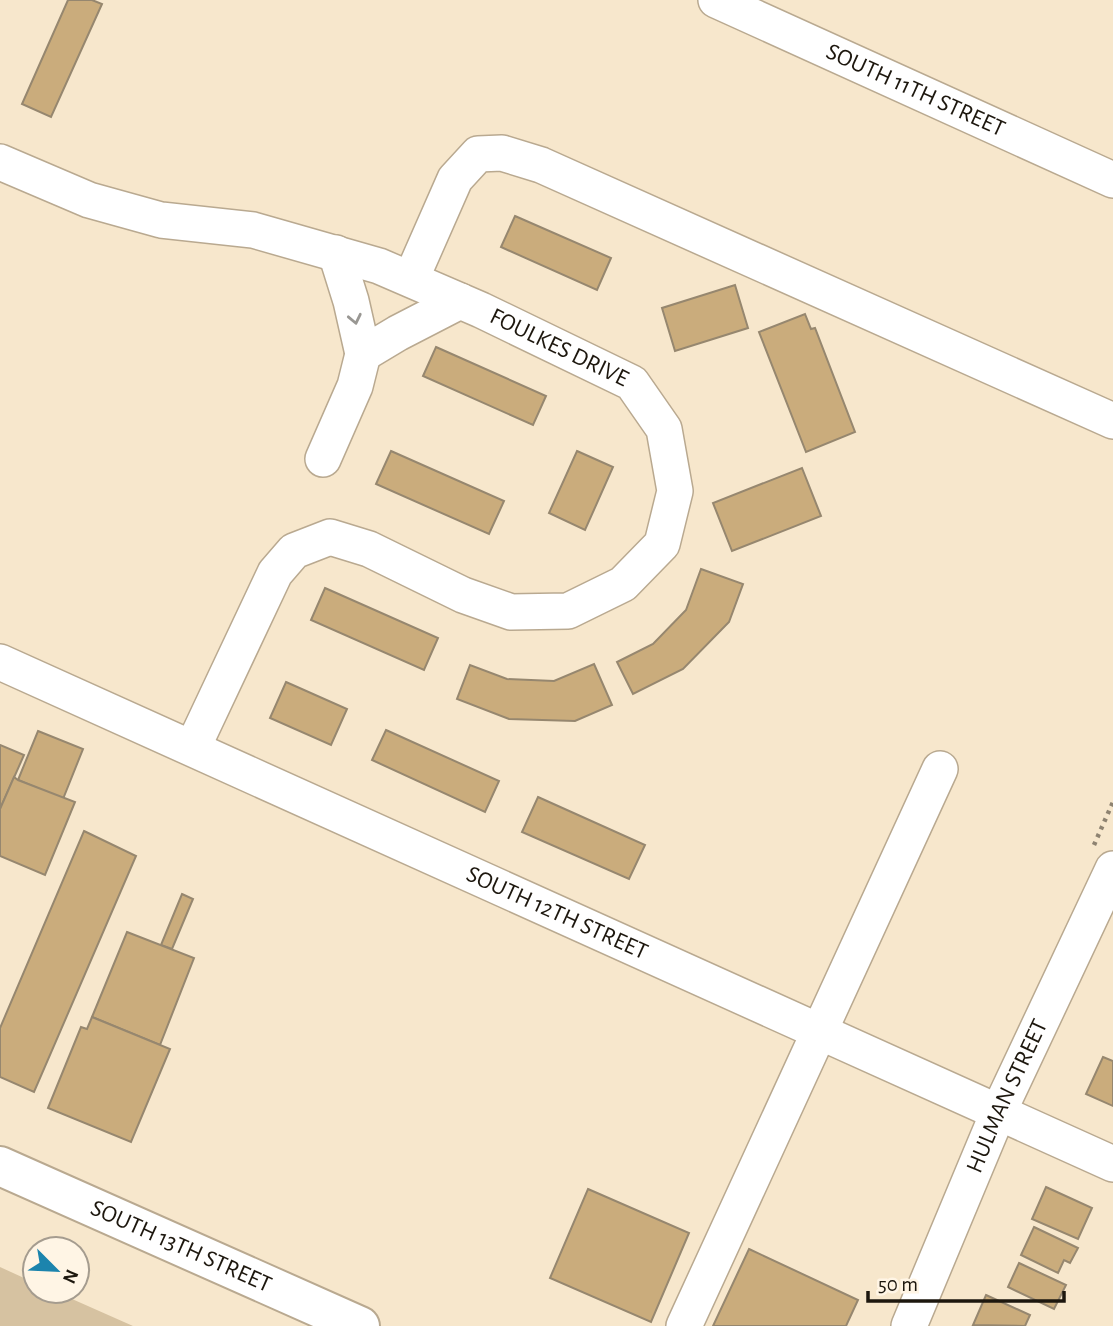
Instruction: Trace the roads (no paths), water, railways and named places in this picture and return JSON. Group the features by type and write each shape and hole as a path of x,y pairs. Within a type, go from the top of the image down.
{"main road":[{"name":"SOUTH 13TH STREET","path":"0,1166 360,1326"}],"street":[{"name":"SOUTH 11TH STREET","path":"716,0 1113,180"},
{"path":"411,279 455,179 478,154 502,153 554,171 1113,421"},
{"name":"FOULKES DRIVE","path":"0,162 89,200 149,217 253,230 379,266 460,301 632,383 664,429 675,491 662,544 623,584 568,611 511,612 463,595 369,549 330,537 293,551 275,573 193,747"},
{"path":"323,459 355,386 363,354 351,300 336,253"},
{"path":"363,354 398,332 460,301"},
{"name":"SOUTH 12TH STREET","path":"0,662 1113,1164"},
{"path":"684,1326 940,769"},
{"name":"HULMAN STREET","path":"920,1322 998,1112 1113,869"}]}
